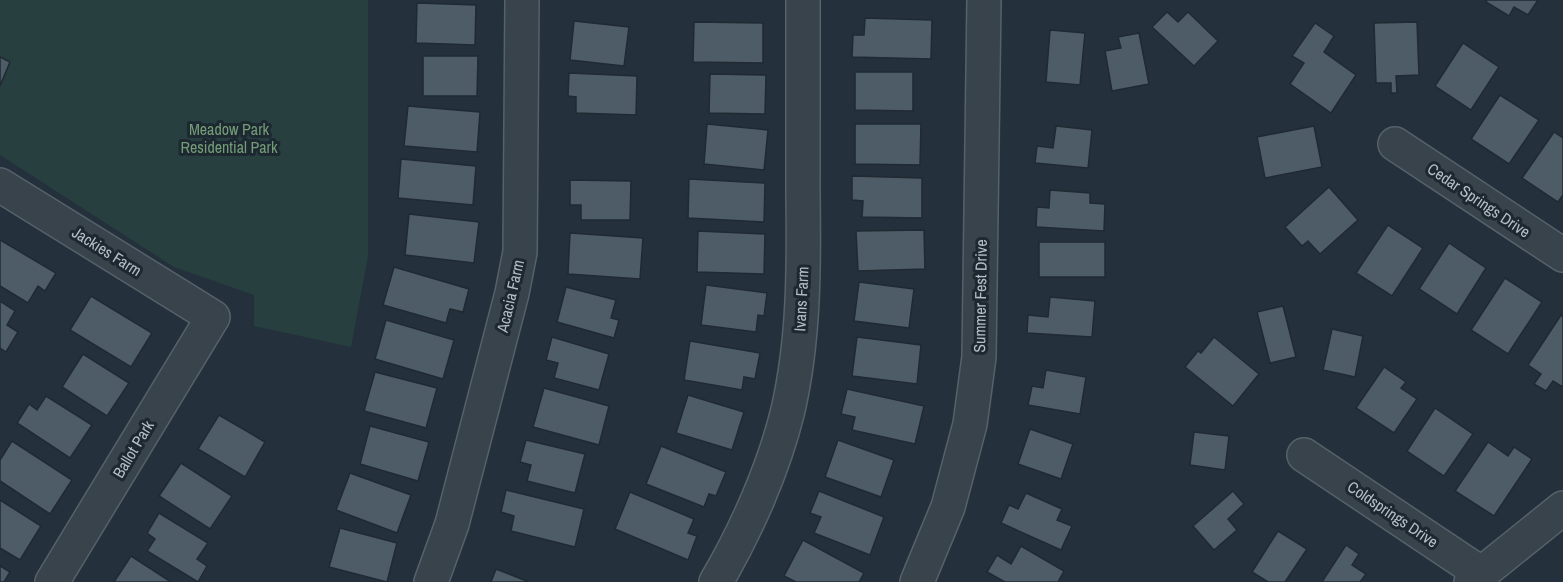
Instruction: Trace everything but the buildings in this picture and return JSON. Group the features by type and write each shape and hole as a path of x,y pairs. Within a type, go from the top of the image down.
{"street":[{"name":"Acacia Farm","path":"431,582 452,524 512,293 520,252 522,0"},
{"name":"Ivans Farm","path":"716,582 734,551 766,475 788,410 802,320 803,0"},
{"name":"Summer Fest Drive","path":"917,582 951,496 970,424 979,357 984,0"},
{"name":"Cedar Springs Drive","path":"1395,144 1563,255"},
{"name":"Jackies Farm","path":"0,185 213,317"},
{"name":"Ballot Park","path":"52,582 213,317"},
{"name":"Coldsprings Drive","path":"1304,455 1477,578"},
{"path":"1477,578 1563,508"}],"green space":[{"name":"Meadow Park Residential Park","path":"0,0 368,0 368,256 351,347 254,326 254,295 174,267 0,155"}]}
